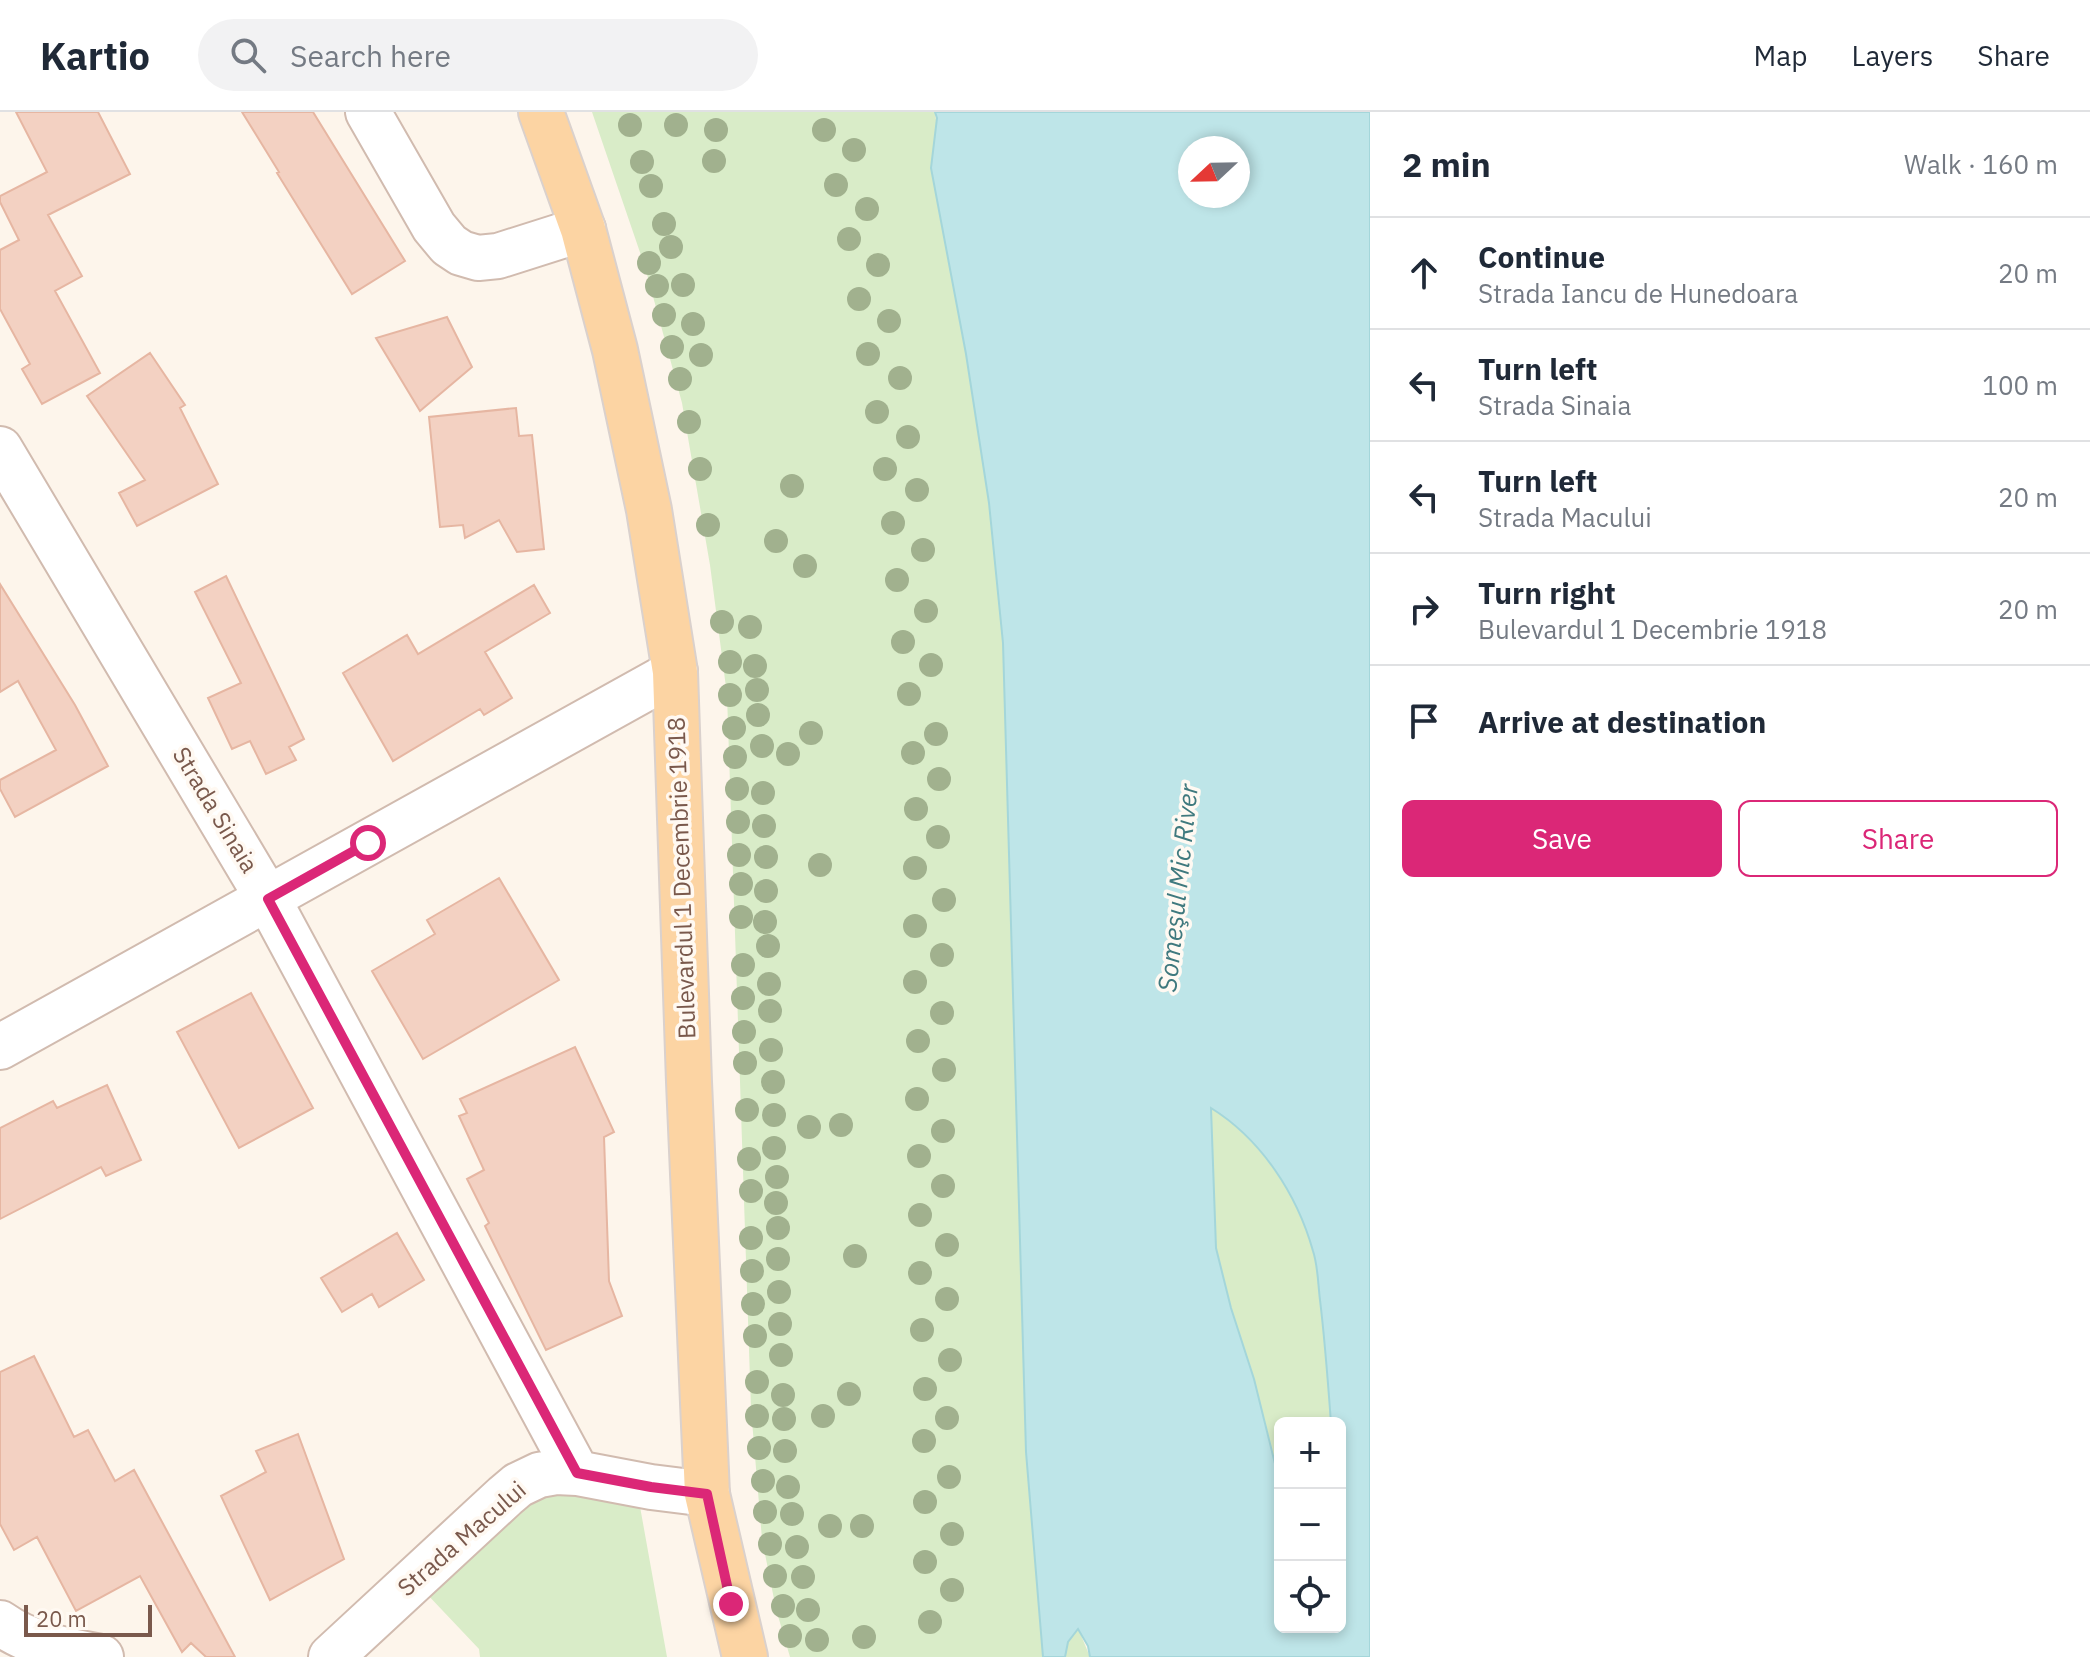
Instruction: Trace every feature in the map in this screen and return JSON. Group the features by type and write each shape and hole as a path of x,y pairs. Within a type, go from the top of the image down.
{"main road":[{"name":"Bulevardul 1 Decembrie 1918","path":"541,112 583,229 622,379 649,510 675,672 707,1494 745,1657"}],"street":[{"path":"368,112 434,227 449,245 461,253 478,258 498,256 583,229"},
{"name":"Strada Sinaia","path":"0,449 268,899 577,1473"},
{"path":"0,1047 675,672"},
{"name":"Strada Macului","path":"331,1657 518,1485 539,1475 577,1473 707,1494"},
{"path":"0,1623 17,1635 49,1647 101,1657"}],"green space":[{"path":"592,112 935,112 989,503 1003,643 1026,1452 1043,1657 790,1657 776,1609 762,1539 751,1409 727,695 710,565 682,403 645,267"},
{"path":"1210,1107 1245,1135 1275,1171 1299,1211 1315,1259 1331,1417 1274,1417 1274,1460 1254,1379 1216,1248"},
{"path":"536,1487 639,1501 667,1657 480,1657 479,1649 425,1592"},
{"path":"1078,1628 1090,1657 1065,1657 1068,1642"}],"water":[{"name":"Someşul Mic River","path":"935,112 1370,112 1370,1657 1090,1657 1088,1646 1078,1629 1068,1642 1065,1657 1043,1657 1026,1452 1003,643 989,503 966,354 931,168 937,118","holes":["1211,1108 1246,1135 1275,1170 1297,1209 1315,1257 1330,1417 1346,1417 1346,1633 1274,1633 1274,1460 1216,1248"]}],"building":[{"path":"16,112 98,112 130,174 48,215 82,276 55,291 100,373 42,404 22,369 30,364 0,309 0,250 19,240 0,196 47,172"},
{"path":"242,112 313,112 405,261 352,294"},
{"path":"447,317 472,367 420,411 376,338"},
{"path":"150,353 185,405 180,408 218,484 137,526 119,493 145,480 87,396"},
{"path":"516,408 519,436 532,435 544,549 517,552 499,520 465,538 463,525 440,527 429,417"},
{"path":"226,576 304,739 289,747 296,760 266,774 250,741 232,749 208,698 241,683 195,592"},
{"path":"0,584 75,705 108,766 15,817 0,789 0,780 56,750 18,681 0,692"},
{"path":"534,585 550,613 485,652 512,698 484,715 480,709 393,761 343,673 407,635 418,654"},
{"path":"499,878 559,980 423,1059 372,971 435,934 427,920"},
{"path":"251,993 313,1108 239,1148 177,1032"},
{"path":"575,1047 614,1132 604,1137 609,1281 622,1316 546,1350 485,1226 489,1223 467,1179 484,1170 459,1116 467,1113 460,1099"},
{"path":"107,1085 141,1160 106,1176 101,1167 0,1219 0,1128 53,1101 57,1108"},
{"path":"397,1233 424,1280 379,1307 372,1294 342,1312 321,1278"},
{"path":"34,1356 74,1437 88,1430 115,1481 134,1470 235,1657 206,1657 191,1643 182,1652 140,1576 76,1611 37,1537 14,1550 0,1524 0,1372"},
{"path":"298,1434 344,1559 270,1600 221,1496 266,1472 256,1451"}],"route":[{"path":"368,843 268,899 577,1473 707,1494 731,1604"}]}
